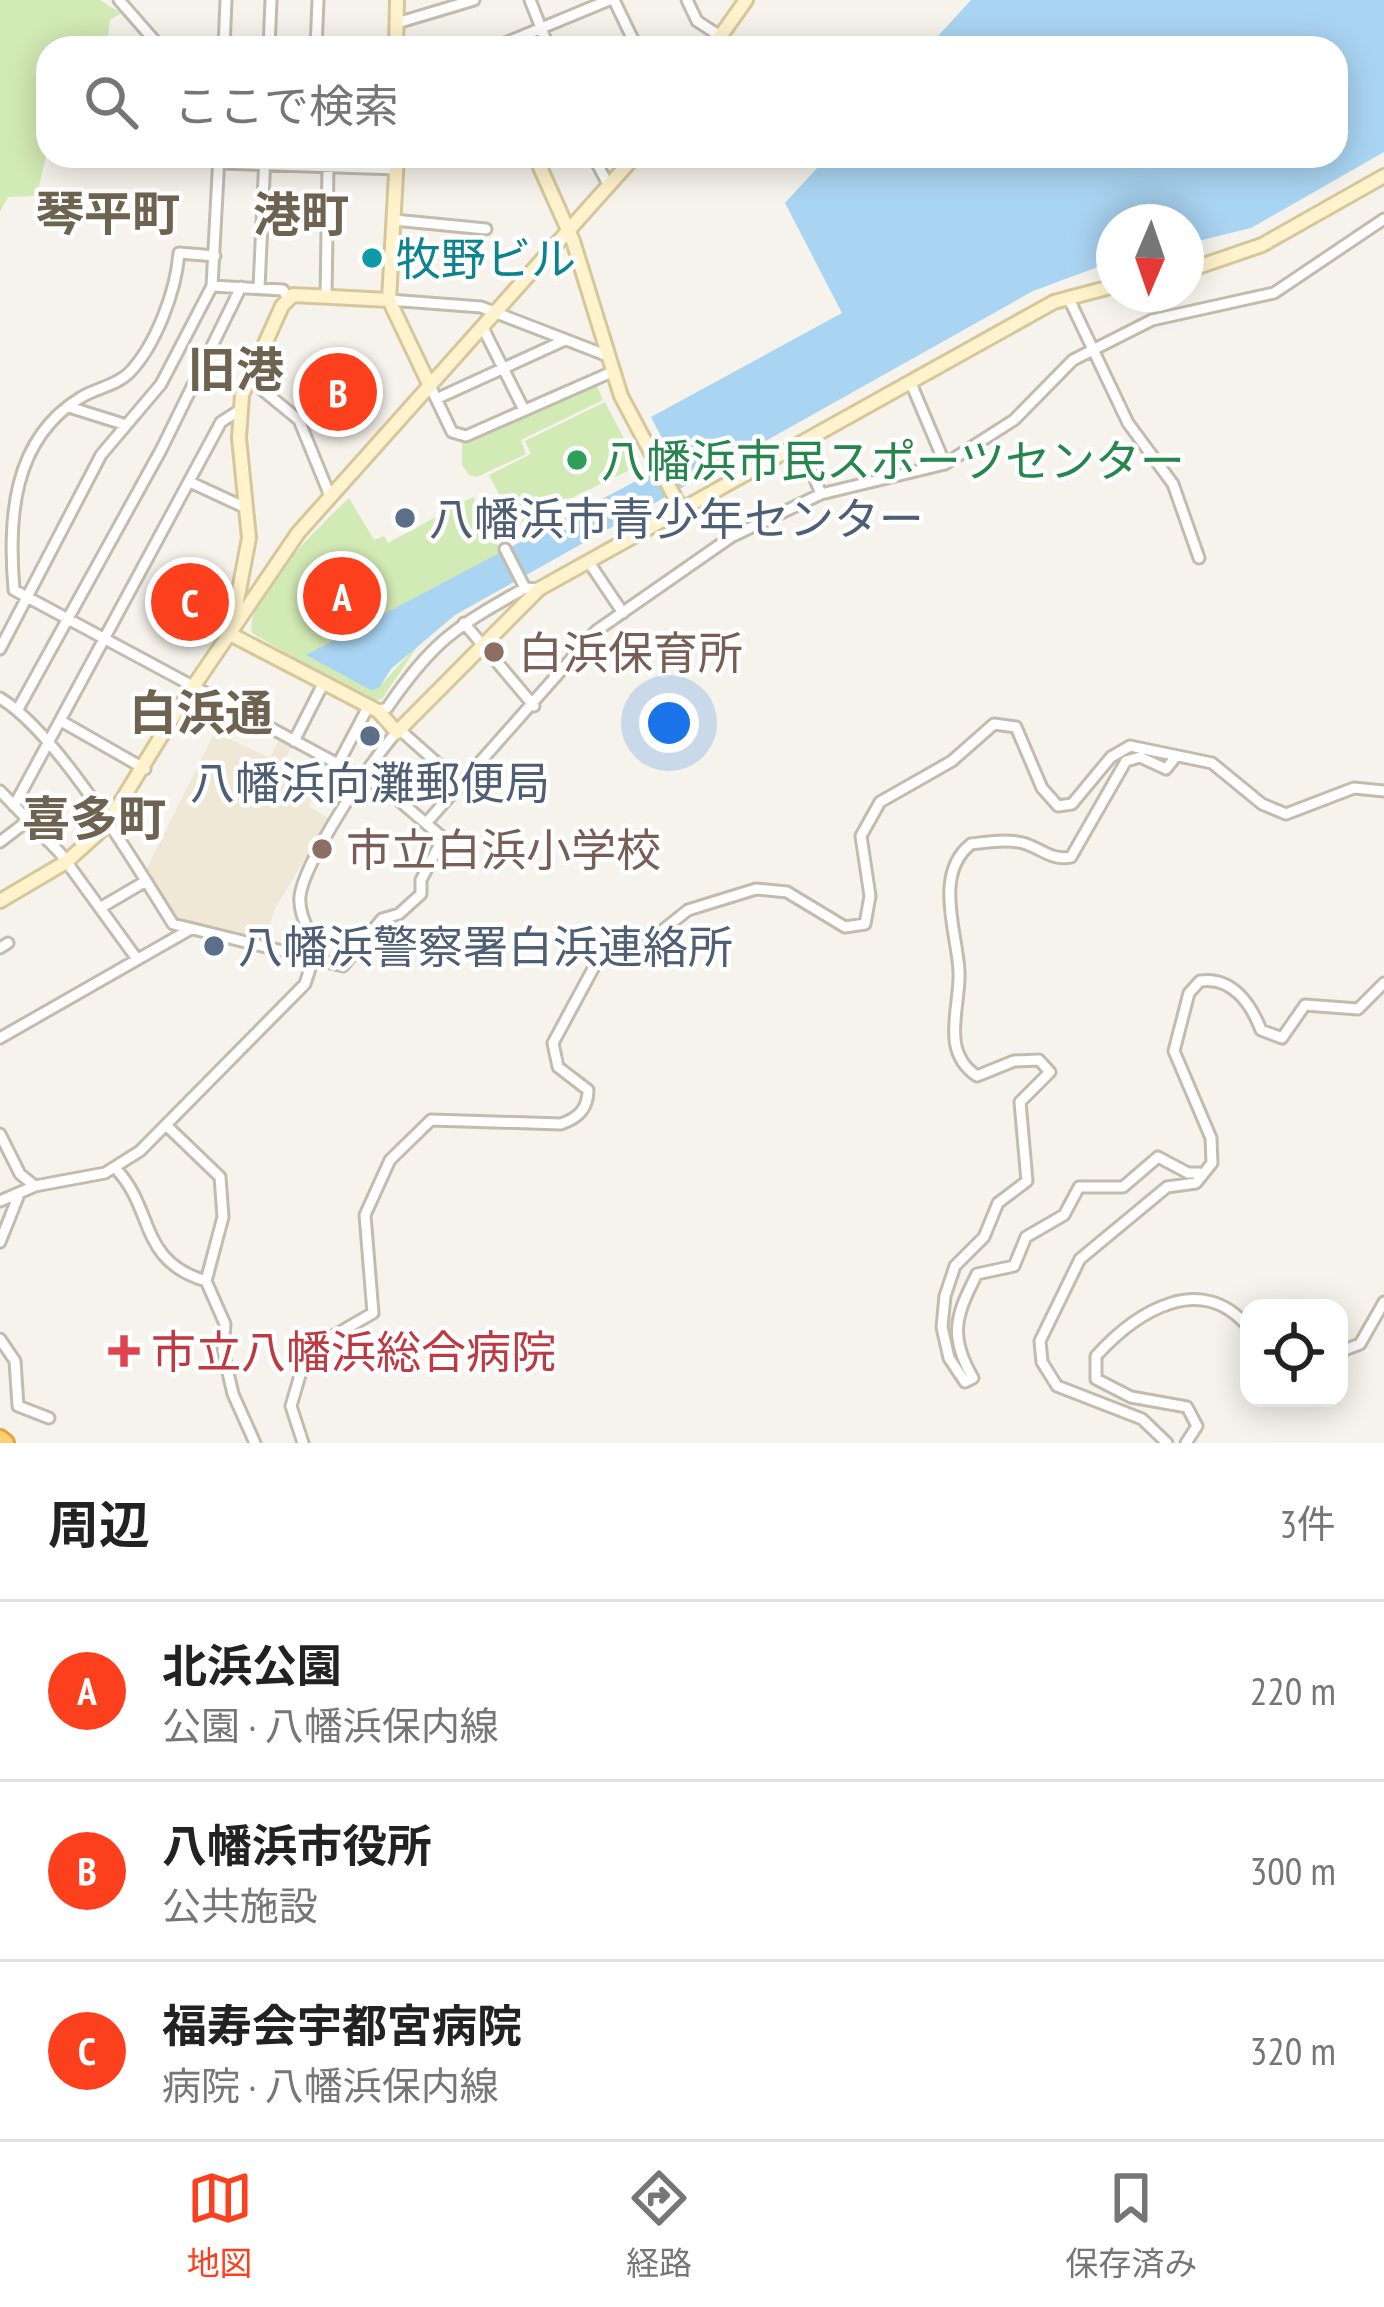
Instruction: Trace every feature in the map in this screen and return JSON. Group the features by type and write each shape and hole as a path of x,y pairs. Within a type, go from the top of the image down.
{"street":[{"path":"119,0 150,36"},
{"path":"224,36 226,0"},
{"path":"270,36 271,0"},
{"path":"316,36 318,0"},
{"path":"396,36 397,0"},
{"path":"397,23 474,0"},
{"path":"530,0 544,36"},
{"path":"520,36 611,0 630,36"},
{"path":"687,0 711,36"},
{"path":"720,36 746,0"},
{"path":"0,649 19,594 123,424 161,385 212,286 219,168"},
{"path":"260,288 265,168"},
{"path":"326,297 328,168"},
{"path":"397,168 389,300 459,436 614,371"},
{"path":"540,168 569,233 614,371 678,503"},
{"path":"599,168 609,186"},
{"path":"0,901 66,862 106,826 288,547 330,496 433,393 483,328 625,168"},
{"path":"1204,265 1262,245 1384,176"},
{"path":"427,822 596,631 731,537 821,494 945,464 1014,420 1061,371 1094,349 1152,320 1274,292 1384,219"},
{"path":"394,220 486,229"},
{"path":"19,594 6,560 18,480 28,457 69,407 126,377 142,356 169,296 179,254 214,256"},
{"path":"212,286 283,290 288,298"},
{"path":"18,709 241,287"},
{"path":"372,710 387,708 426,652 464,623 529,586 588,561 678,503 703,497 1068,297 1096,290"},
{"path":"1068,297 1128,423 1173,484 1198,558"},
{"path":"288,298 481,307 608,356"},
{"path":"230,634 247,561 240,410 248,378 288,298"},
{"path":"483,328 524,410"},
{"path":"433,393 563,341"},
{"path":"248,378 299,420 330,496"},
{"path":"910,382 945,464"},
{"path":"69,407 123,424"},
{"path":"14,806 221,422 240,410"},
{"path":"800,442 821,494"},
{"path":"192,483 246,508"},
{"path":"703,497 731,537"},
{"path":"505,549 529,586"},
{"path":"588,561 623,614"},
{"path":"0,1201 35,1186 116,1168 166,1125 305,984 315,958 301,912 302,886 362,777 399,731 484,644 529,586"},
{"path":"0,592 19,594 362,777 443,838 416,901 382,919 343,967 173,925 48,746 18,709 0,698"},
{"path":"464,623 534,706"},
{"path":"230,634 372,710 464,785"},
{"path":"294,741 322,684"},
{"path":"338,764 372,710"},
{"path":"62,721 145,769"},
{"path":"302,1443 291,1406 307,1351 373,1313 365,1215 390,1160 430,1120 561,1124 574,1119 584,1109 588,1090 558,1067 553,1042 590,964 601,954 634,953 688,910 756,889 787,892 845,927 865,924 870,896 861,836 867,821 894,790 952,761 994,724 1016,727 1042,788 1058,806 1072,804 1120,749 1142,747 1227,770 1262,804 1286,814 1354,788 1384,791"},
{"path":"1174,758 1166,769 1140,757 1126,761 1071,857 1052,857 1025,844 989,842 971,844 958,862 949,924 959,977 952,1013 964,1065 977,1076 1014,1060 1040,1060 1050,1072 1021,1102 1027,1181 998,1203 984,1238 956,1265 945,1296 942,1327 955,1372 965,1382 973,1378 961,1358 954,1324 977,1274 1014,1266 1026,1237 1064,1214 1079,1186 1123,1187 1158,1157 1188,1173 1208,1171 1214,1152 1174,1051 1194,986 1208,979 1226,984 1247,1001 1261,1030 1275,1038 1288,1034 1305,1005 1358,1009 1384,983"},
{"path":"0,790 66,862 137,958"},
{"path":"0,842 30,819"},
{"path":"100,908 146,881"},
{"path":"0,1038 189,930"},
{"path":"166,1125 220,1177 223,1217 206,1281"},
{"path":"0,1134 20,1174 35,1186"},
{"path":"116,1168 127,1180 155,1244 183,1275 206,1281 220,1305 225,1366 254,1443"},
{"path":"1167,1443 1142,1419 1057,1385 1042,1363 1040,1341 1080,1259 1154,1196 1167,1187 1196,1183 1199,1173"},
{"path":"0,1243 18,1197"},
{"path":"1186,1443 1197,1426 1187,1407 1111,1390 1096,1378 1096,1355 1129,1328 1194,1297 1229,1304 1240,1317"},
{"path":"1348,1349 1360,1344 1384,1302"},
{"path":"0,1339 15,1361 18,1406 49,1418"}],"shaded area":[{"path":"215,732 270,758 280,738 292,744 284,764 321,783 309,806 329,818 275,909 264,942 176,921 144,874"}],"green space":[{"path":"0,0 100,0 121,13 110,20 108,36 36,36 36,168 43,168 37,196 8,197 0,212"},
{"path":"596,384 603,400 521,440 526,454 477,477 462,465 462,442"},
{"name":"八幡浜市民スポーツセンター","path":"605,402 638,466 515,525 489,475 531,454 525,441"},
{"path":"473,497 502,553 307,655 379,687 421,641 382,699 368,701 252,633 253,618 272,581 349,498 374,540 384,536 388,543"}],"water":[{"path":"971,0 1384,0 1384,152 1251,228 1204,240 1204,204 1096,204 1096,268 1033,291 455,615 391,669 379,688 371,690 306,655 674,461 651,417 842,313 785,203 817,168 1348,168 1348,36 938,36"}],"place":[{"name":"牧野ビル","path":"372,258"},
{"name":"八幡浜市役所","path":"338,392"},
{"name":"八幡浜市民スポーツセンター","path":"577,460"},
{"name":"八幡浜市青少年センター","path":"405,518"},
{"name":"北浜公園","path":"342,596"},
{"name":"福寿会宇都宮病院","path":"190,602"},
{"name":"白浜保育所","path":"494,652"},
{"name":"八幡浜向灘郵便局","path":"370,736"},
{"name":"市立白浜小学校","path":"322,849"},
{"name":"八幡浜警察署白浜連絡所","path":"214,946"},
{"name":"市立八幡浜総合病院","path":"124,1351"}],"district":[{"name":"琴平町","path":"108,213"},
{"name":"港町","path":"301,214"},
{"name":"旧港","path":"236,369"},
{"name":"白浜通","path":"201,712"},
{"name":"喜多町","path":"94,818"}]}
